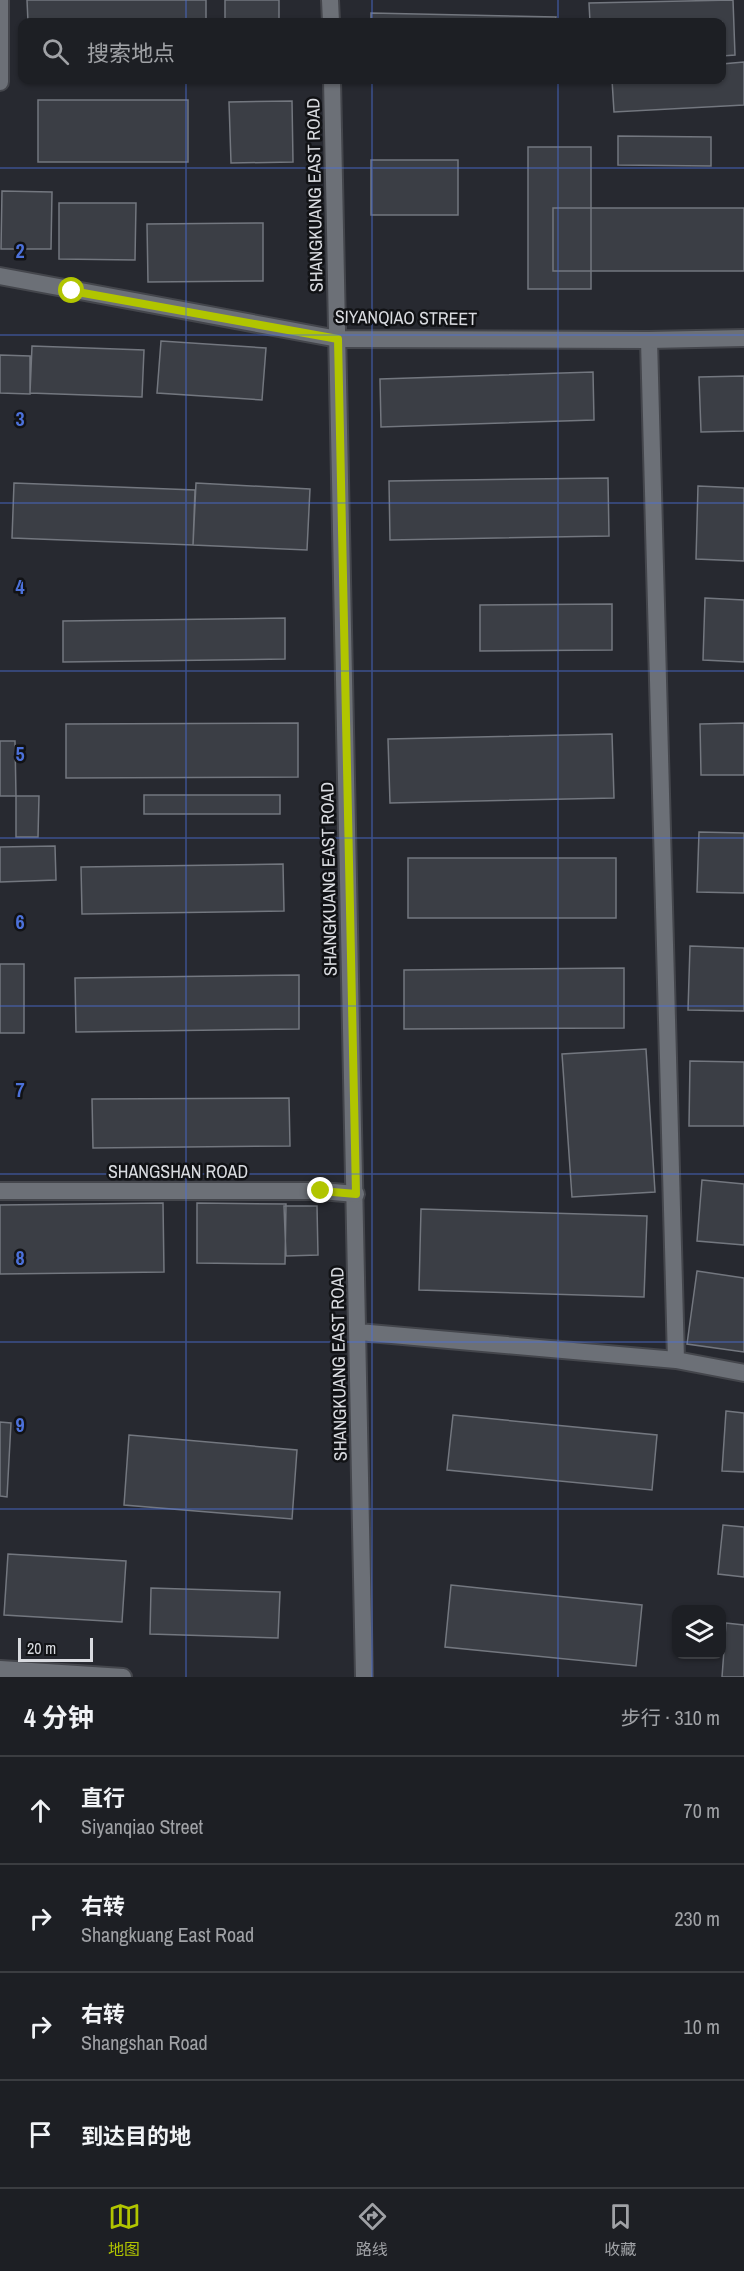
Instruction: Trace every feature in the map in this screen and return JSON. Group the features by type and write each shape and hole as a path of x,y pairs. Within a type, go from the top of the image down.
{"street":[{"path":"0,0 0,82"},
{"path":"330,0 331,18"},
{"name":"SHANGKUANG EAST ROAD","path":"332,84 364,1677"},
{"name":"SIYANQIAO STREET","path":"0,276 338,339 744,338"},
{"path":"649,340 676,1360"},
{"name":"SHANGSHAN ROAD","path":"0,1191 321,1191 356,1194"},
{"path":"358,1332 676,1360 744,1373"},
{"path":"0,1669 123,1677"}],"building":[{"path":"27,0 206,0 206,18 28,18"},
{"path":"225,0 279,0 279,18 225,18"},
{"path":"733,0 735,55 726,56 726,18 590,18 589,3"},
{"path":"371,13 556,17 556,18 371,18"},
{"path":"744,62 744,105 614,112 612,84 726,84 726,64"},
{"path":"38,100 188,100 188,162 38,162"},
{"path":"292,101 293,162 231,163 229,102"},
{"path":"618,136 711,137 711,166 618,165"},
{"path":"528,147 591,147 591,289 528,289"},
{"path":"371,160 458,160 458,215 371,215"},
{"path":"2,191 52,192 51,249 1,249"},
{"path":"59,203 136,203 135,260 59,259"},
{"path":"553,208 744,208 744,271 553,271"},
{"path":"263,223 263,281 148,282 147,224"},
{"path":"161,341 266,348 262,400 157,393"},
{"path":"32,346 144,350 142,397 30,393"},
{"path":"0,355 30,356 30,394 0,393"},
{"path":"593,372 594,420 381,427 380,379"},
{"path":"744,376 744,431 701,432 699,377"},
{"path":"608,478 609,536 390,540 389,481"},
{"path":"14,483 195,490 193,545 12,538"},
{"path":"196,483 310,489 307,550 193,545"},
{"path":"698,486 744,488 744,561 696,559"},
{"path":"705,598 744,600 744,662 703,660"},
{"path":"612,604 612,650 480,651 480,605"},
{"path":"285,618 285,659 63,662 63,621"},
{"path":"298,723 298,777 66,778 66,724"},
{"path":"744,723 744,775 701,775 700,724"},
{"path":"612,734 614,798 390,803 388,739"},
{"path":"0,741 15,741 16,796 0,796"},
{"path":"144,795 280,795 280,814 144,814"},
{"path":"16,796 39,796 38,837 16,837"},
{"path":"699,832 744,833 744,893 697,892"},
{"path":"55,846 56,880 0,882 0,847"},
{"path":"408,858 616,858 616,918 408,918"},
{"path":"283,864 284,911 82,914 81,867"},
{"path":"690,946 744,948 744,1011 688,1010"},
{"path":"0,964 24,964 24,1033 0,1033"},
{"path":"624,968 624,1028 404,1029 404,970"},
{"path":"299,975 299,1029 76,1032 75,978"},
{"path":"646,1049 655,1192 572,1197 562,1054"},
{"path":"690,1061 744,1062 744,1126 689,1126"},
{"path":"289,1098 290,1146 93,1148 92,1099"},
{"path":"702,1180 744,1184 744,1245 697,1241"},
{"path":"163,1203 164,1272 0,1274 0,1205"},
{"path":"197,1203 286,1204 285,1264 197,1263"},
{"path":"284,1206 317,1206 318,1255 286,1256"},
{"path":"421,1209 647,1216 644,1297 419,1290"},
{"path":"697,1271 744,1278 744,1352 687,1344"},
{"path":"726,1411 744,1413 744,1472 722,1471"},
{"path":"453,1415 657,1435 652,1490 447,1470"},
{"path":"0,1422 11,1423 7,1497 0,1496"},
{"path":"129,1435 297,1450 292,1519 124,1505"},
{"path":"723,1525 744,1527 744,1577 718,1574"},
{"path":"8,1554 126,1561 122,1622 4,1615"},
{"path":"451,1585 642,1605 636,1666 445,1647"},
{"path":"151,1588 280,1592 278,1638 150,1634"},
{"path":"726,1623 744,1625 744,1677 722,1677 723,1659 726,1659"}],"route":[{"path":"72,291 338,339 356,1194 321,1191"}]}
